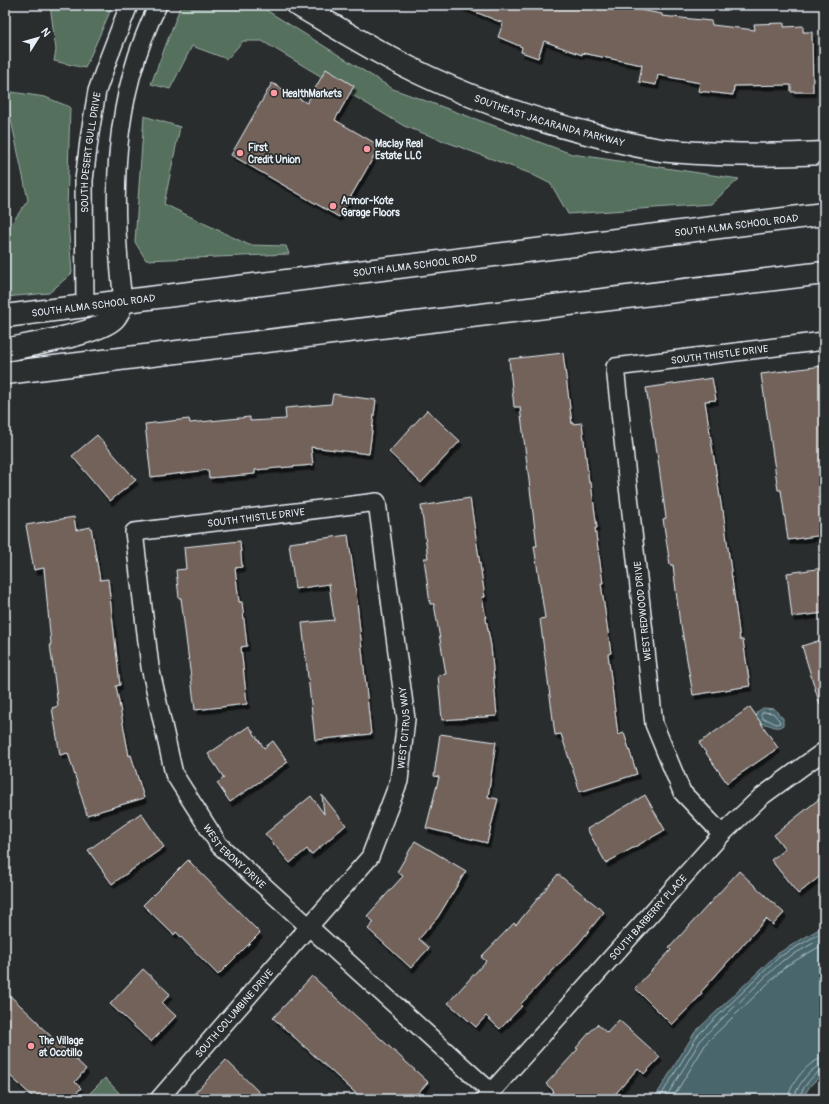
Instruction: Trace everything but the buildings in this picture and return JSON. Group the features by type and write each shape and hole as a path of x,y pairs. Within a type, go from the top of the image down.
{"main road":[{"name":"SOUTHEAST JACARANDA PARKWAY","path":"298,5 376,50 429,78 474,97 565,128 669,151 795,155 824,153"},
{"name":"SOUTH ALMA SCHOOL ROAD","path":"5,316 824,214"},
{"path":"5,373 824,273"},
{"path":"5,350 56,340 105,325 114,318 123,302"}],"street":[{"name":"SOUTH DESERT GULL DRIVE","path":"86,307 84,180 90,133 97,91 129,5"},
{"path":"123,302 117,249 115,201 118,154 125,100 134,66 158,5"},
{"name":"SOUTH THISTLE DRIVE","path":"615,367 824,341"},
{"name":"WEST REDWOOD DRIVE","path":"615,367 654,724 682,792 722,834"},
{"name":"SOUTH THISTLE DRIVE","path":"134,532 377,502"},
{"name":"WEST CITRUS WAY","path":"310,927 370,857 399,781 406,719 377,502"},
{"name":"WEST EBONY DRIVE","path":"134,532 150,667 174,774 219,845 310,927 488,1096"},
{"name":"SOUTH BARBERRY PLACE","path":"488,1096 722,834 761,797 824,751"},
{"name":"SOUTH COLUMBINE DRIVE","path":"158,1099 310,927"}],"green space":[{"path":"50,5 113,5 85,68 54,61 56,50"},
{"path":"181,5 258,5 393,89 572,154 739,179 711,204 568,214 551,184 529,173 404,126 262,41 243,41 227,59 192,46 170,89 151,84"},
{"path":"5,91 45,97 70,107 67,209 72,273 49,293 5,297 5,233 28,200"},
{"path":"144,116 180,127 164,204 249,245 286,246 289,254 146,260 135,242"},
{"path":"105,1078 124,1098 123,1099 84,1099"}],"water":[{"path":"763,708 775,709 783,718 783,725 780,727 775,727 760,723 757,719 757,712"},
{"path":"824,926 824,1072 810,1086 802,1099 654,1099 695,1032 777,954"}],"place":[{"name":"HealthMarkets","path":"274,93"},
{"name":"Maclay Real Estate LLC","path":"367,149"},
{"name":"First Credit Union","path":"240,153"},
{"name":"Armor-Kote Garage Floors","path":"333,206"},
{"name":"The Village at Ocotillo","path":"31,1046"}]}
